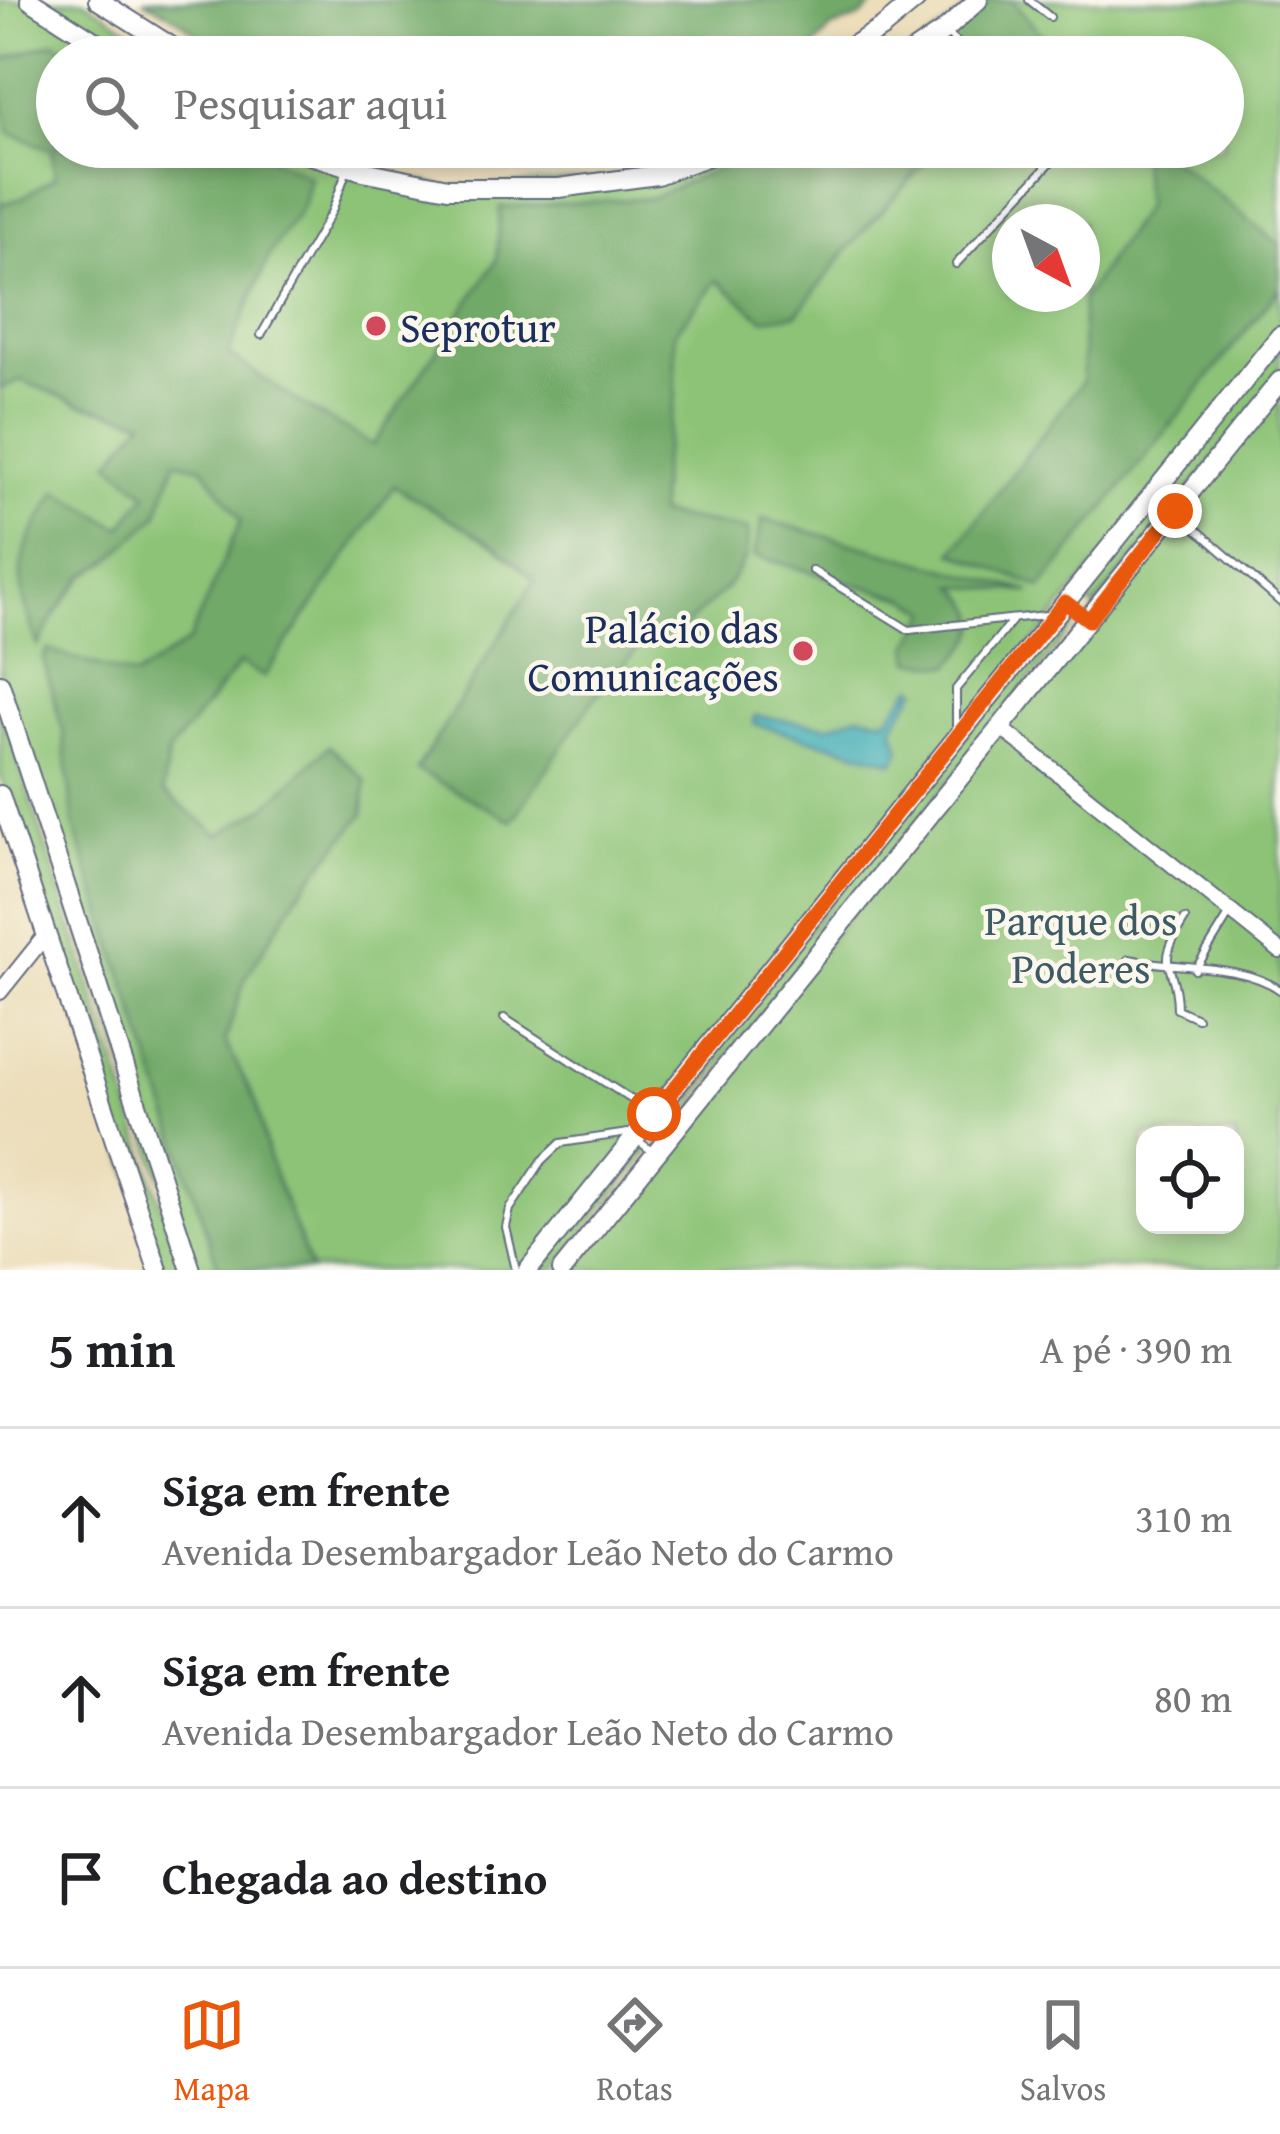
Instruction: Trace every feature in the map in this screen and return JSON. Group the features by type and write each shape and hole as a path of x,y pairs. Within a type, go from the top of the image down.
{"main road":[{"path":"30,0 86,36"},
{"path":"98,0 155,36"},
{"path":"869,36 916,0"},
{"path":"936,36 978,0"},
{"path":"883,28 889,36"},
{"path":"353,168 448,188 559,188 656,176 677,168"},
{"path":"528,1270 1280,336"},
{"path":"562,1270 1280,381"},
{"path":"1061,608 1089,620"},
{"path":"0,684 191,1270"},
{"path":"0,795 158,1270"}],"street":[{"path":"1000,727 1202,897 1231,912 1280,950"},
{"path":"0,992 45,936"}],"lane":[{"path":"1029,0 1050,16"},
{"path":"944,31 950,36"},
{"path":"261,335 332,211 348,168"},
{"path":"956,264 1045,170"},
{"path":"1175,511 1280,602"},
{"path":"812,570 909,629 1014,619 1061,608"},
{"path":"956,739 956,689 1014,619"},
{"path":"1195,970 1231,912"},
{"path":"1185,919 1167,949 1166,967 1177,988 1177,1010 1197,1018"},
{"path":"1129,959 1243,973 1280,990"},
{"path":"504,1018 654,1114"},
{"path":"516,1270 506,1227 510,1209 542,1161 561,1143 628,1133 656,1154"}],"green space":[{"name":"Parque dos Poderes","path":"0,0 30,0 86,36 36,36 36,168 368,168 448,188 656,175 675,168 1244,168 1244,36 932,36 978,0 1280,0 1280,336 528,1270 191,1270 0,684"},
{"path":"47,0 84,0 139,36 106,36"},
{"path":"143,0 878,0 861,17 824,36 199,36"},
{"path":"989,0 1011,0 1043,36 952,36"},
{"path":"36,48 36,144 9,133 0,60"},
{"path":"54,168 291,168 310,177 303,206 270,254 228,354 296,401 373,445 497,260 500,207 651,198 719,168 920,168 797,314 763,319 717,280 675,332 676,396 662,461 658,514 748,530 746,558 726,588 686,625 641,645 593,700 512,821 417,770 535,580 496,546 394,486 264,677 240,663 168,753 163,792 219,835 265,807 329,746 366,781 363,815 298,894 245,979 225,1041 256,1102 269,1160 311,1270 219,1270 74,826 63,731 43,659 48,650 135,677 189,641 241,520 203,467 176,461 157,516 108,562 84,576 38,646 24,599 22,566 25,550 57,491 121,528 147,494 110,462 144,420 80,404 20,380 0,389 0,204 20,199 55,177"},
{"path":"1142,168 1183,168 1280,245 1280,288 1041,588 953,552 1083,381 1082,312 1100,312 1100,273 1145,206"},
{"path":"1280,347 1280,377 1093,607 1079,596"},
{"name":"Parque dos Poderes","path":"1280,381 1280,1267 562,1270"},
{"path":"763,519 1031,592 956,586 977,618 969,644 950,666 911,661 909,646 930,611 906,598 754,556"},
{"path":"1061,616 1073,627 657,1143 645,1133"},
{"path":"0,704 182,1270 162,1270 50,937 0,774"},
{"path":"638,1145 648,1152 554,1270 533,1270"}],"water":[{"path":"913,686 917,689 893,727 901,749 894,762 754,724 755,716 829,726 858,715 887,719"}],"place":[{"name":"Seprotur","path":"376,326"},
{"name":"Palácio das Comunicações","path":"803,651"}],"route":[{"path":"654,1114 1065,602 1089,620 1175,511"}]}
